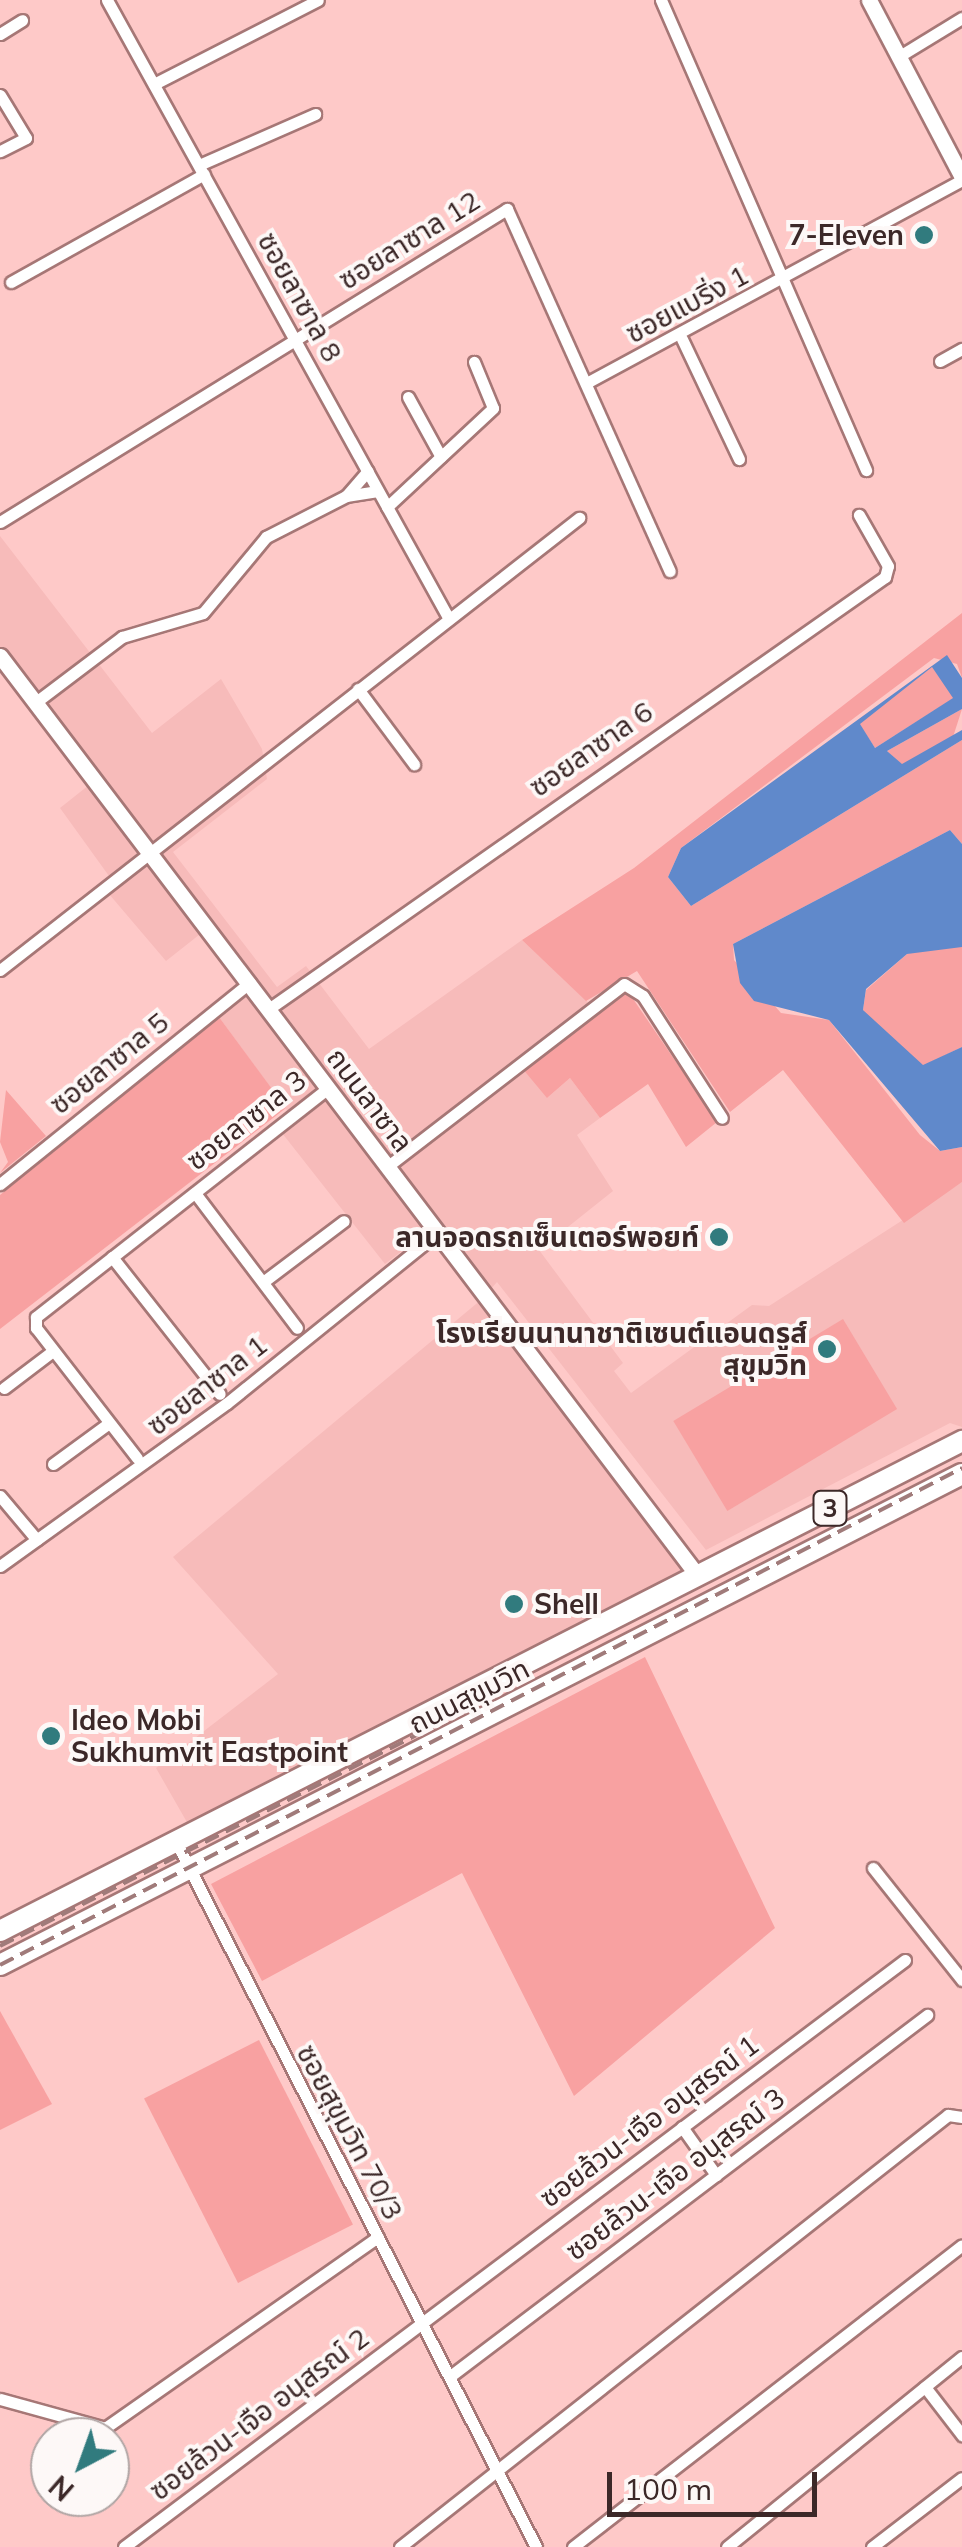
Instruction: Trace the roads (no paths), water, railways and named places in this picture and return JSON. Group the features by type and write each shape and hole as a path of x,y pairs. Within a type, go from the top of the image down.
{"highway":[{"name":"ถนนสุขุมวิท","path":"0,1931 962,1440"},
{"name":"ถนนสุขุมวิท","path":"0,1966 962,1474"},
{"path":"697,1575 715,1600"}],"street":[{"name":"ซอยลาซาล 8","path":"108,0 449,619"},
{"path":"154,84 318,0"},
{"path":"661,0 866,470"},
{"path":"869,0 962,178"},
{"path":"898,57 962,18"},
{"path":"0,34 22,20"},
{"path":"0,95 26,138 0,151"},
{"path":"11,282 201,170 315,114"},
{"name":"ซอยแบริ่ง 1","path":"590,382 682,338 962,178"},
{"name":"ซอยลาซาล 12","path":"0,522 506,209 590,382 670,571"},
{"path":"682,338 739,459"},
{"path":"940,361 962,350"},
{"path":"387,507 492,408 474,362"},
{"path":"408,397 441,457"},
{"path":"36,702 122,636 203,613 255,546 346,496 368,472"},
{"path":"346,496 378,491"},
{"name":"ซอยลาซาล 6","path":"270,1008 885,577 888,566 859,514"},
{"path":"0,970 578,518"},
{"name":"ถนนลาซาล","path":"0,656 151,849 697,1575"},
{"path":"358,690 414,764"},
{"name":"ซอยลาซาล 5","path":"0,1184 250,982"},
{"path":"388,1166 624,984 643,996 722,1118"},
{"name":"ซอยลาซาล 3","path":"137,1458 54,1351 36,1316 329,1087"},
{"name":"ซอยลาซาล 3","path":"195,1193 296,1328"},
{"path":"263,1282 344,1222"},
{"name":"ซอยลาซาล 1","path":"0,1566 438,1233"},
{"path":"112,1257 220,1394"},
{"path":"4,1388 54,1351"},
{"path":"53,1464 109,1424"},
{"path":"0,1496 38,1540"},
{"name":"ซอยสุขุมวิท 70/3","path":"175,1840 192,1868 247,1994 503,2468 536,2547"},
{"path":"873,1868 962,1980"},
{"name":"ซอยล้วน-เจือ อนุสรณ์ 1","path":"424,2321 904,1960"},
{"name":"ซอยล้วน-เจือ อนุสรณ์ 3","path":"454,2374 928,2015"},
{"path":"400,2547 948,2115 962,2117"},
{"path":"682,2127 716,2175"},
{"path":"0,2400 105,2428 378,2237"},
{"path":"572,2547 962,2245"},
{"name":"ซอยล้วน-เจือ อนุสรณ์ 2","path":"124,2547 424,2321"},
{"path":"736,2544 962,2357"},
{"path":"925,2387 962,2435"},
{"path":"872,2547 962,2478"}],"water":[{"path":"947,655 962,678 962,709 887,751 902,764 962,730 962,740 691,906 668,877 681,848","holes":["932,667 953,698 875,748 860,724"]},
{"path":"950,830 962,844 962,947 907,954 866,989 863,1010 923,1065 962,1047 962,1147 940,1151 829,1020 754,1001 740,983 733,944"}],"railway":[{"path":"0,1965 962,1468"},
{"path":"0,1946 468,1709"}],"place":[{"name":"7-Eleven","path":"924,235"},
{"name":"ลานจอดรถเซ็นเตอร์พอยท์","path":"719,1237"},
{"name":"โรงเรียนนานาชาติเซนต์แอนดรูส์ สุขุมวิท","path":"827,1349"},
{"name":"Shell","path":"514,1604"},
{"name":"Ideo Mobi Sukhumvit Eastpoint","path":"51,1736"}]}
